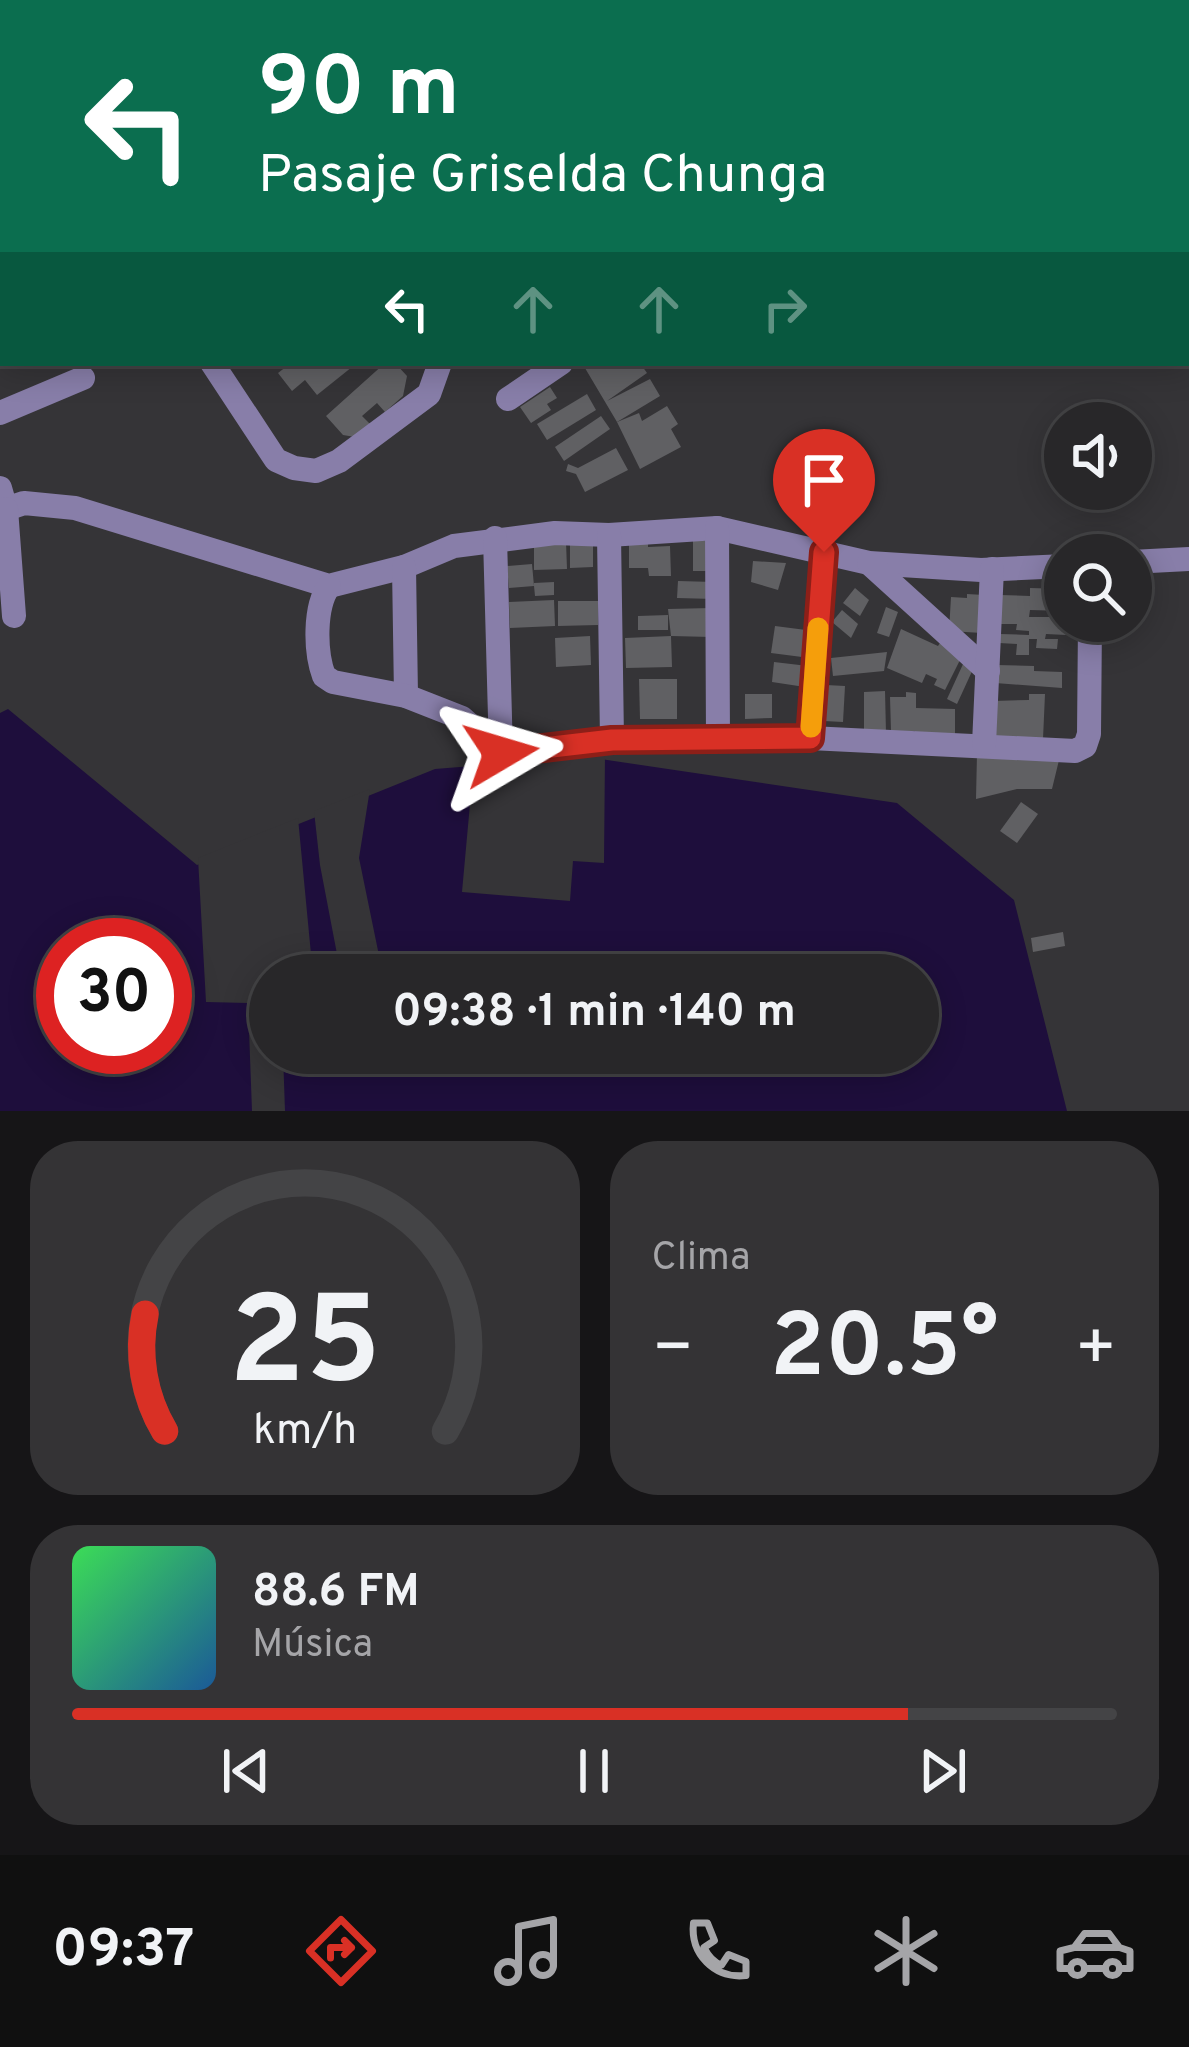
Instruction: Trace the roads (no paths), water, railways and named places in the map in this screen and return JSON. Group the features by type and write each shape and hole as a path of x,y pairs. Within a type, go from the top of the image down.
{"street":[{"path":"214,366 276,460 316,471 339,460 429,394 439,366"},
{"path":"508,399 556,366"},
{"path":"0,413 83,378"},
{"path":"14,616 3,499 75,508 328,586 404,567 454,546 556,532 609,535 717,528 868,563 1044,567"},
{"path":"717,528 718,740"},
{"path":"609,535 612,740"},
{"path":"495,538 501,753"},
{"path":"810,738 824,552"},
{"path":"1152,561 1189,559"},
{"path":"868,563 988,671"},
{"path":"404,567 406,696"},
{"path":"985,744 992,569"},
{"path":"328,586 321,599 318,648 324,676 333,682 406,696 462,718 501,753 612,740 810,738 1075,751 1085,746 1089,734 1090,642"}]}
